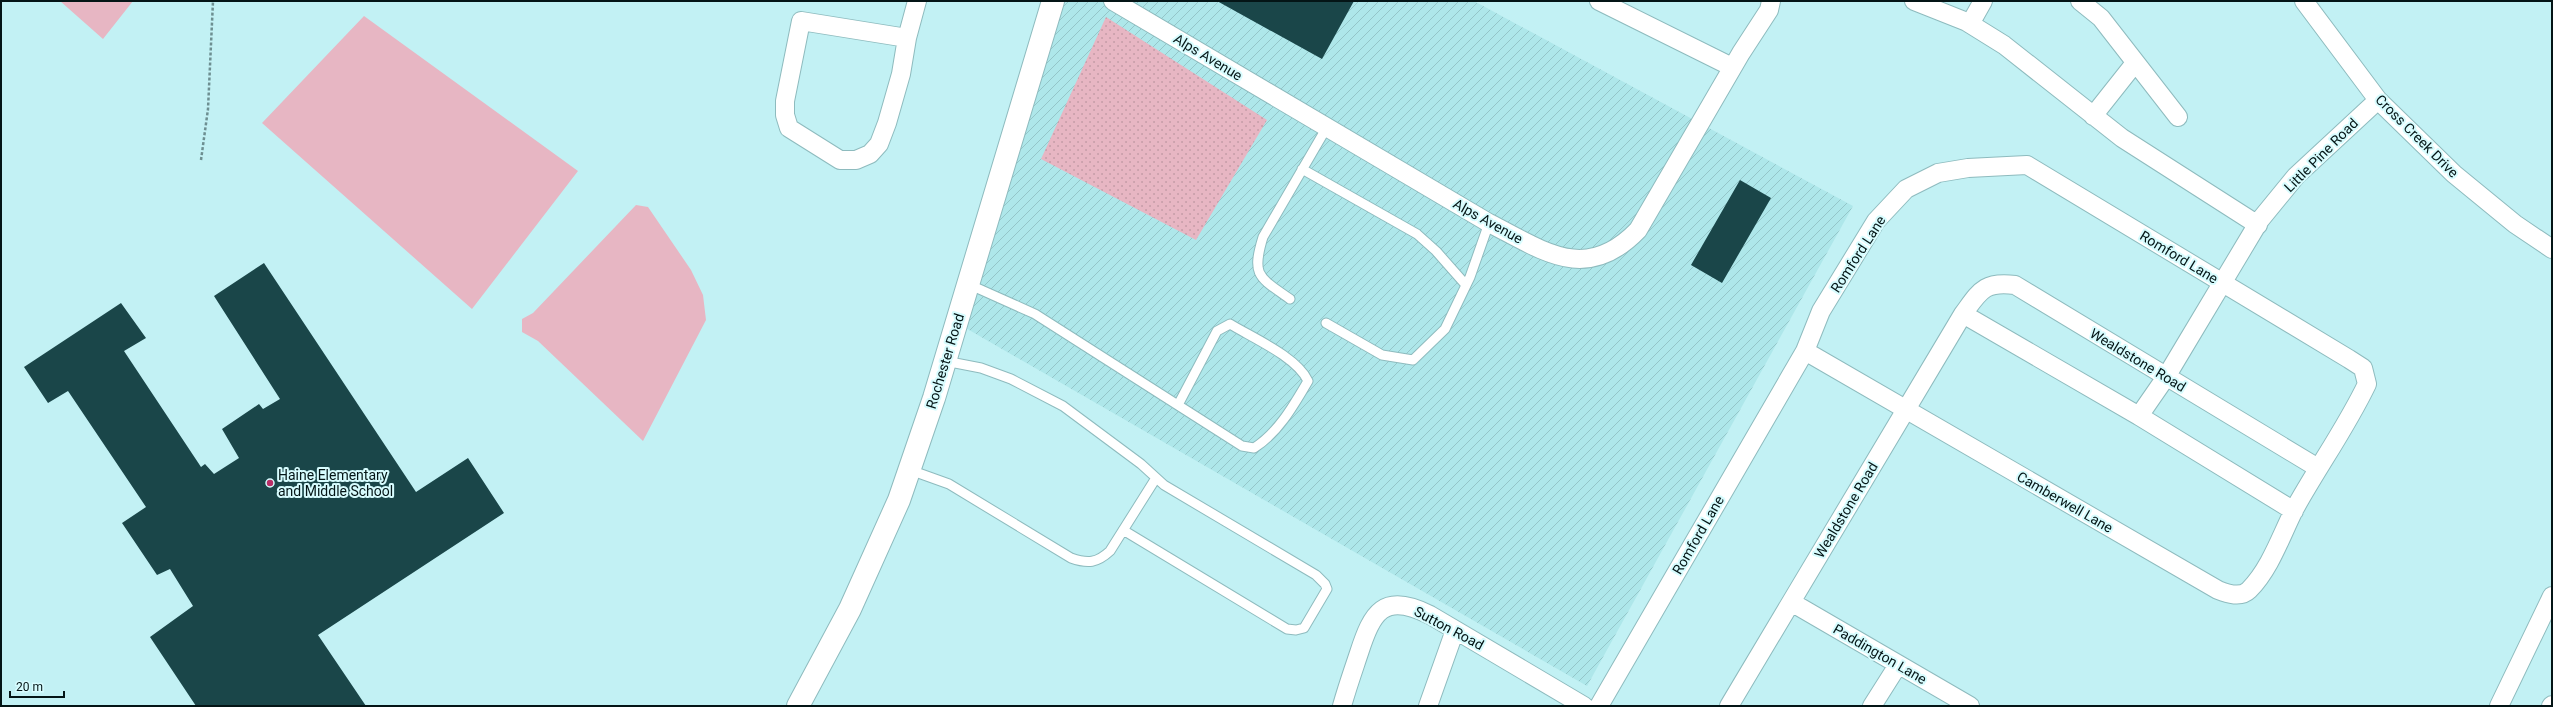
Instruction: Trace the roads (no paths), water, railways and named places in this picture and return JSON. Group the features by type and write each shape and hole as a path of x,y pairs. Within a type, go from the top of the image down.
{"street":[{"path":"907,38 801,21 785,101 785,115 789,128 840,160 856,160 870,154 879,144 894,101 907,38 917,1"},
{"name":"Rochester Road","path":"798,706 850,609 899,500 910,470 945,360 1052,1"},
{"name":"Alps Avenue","path":"1113,1 1489,223 1552,256 1568,259 1608,255 1623,246 1638,230 1732,67 1769,10 1771,1"},
{"path":"1599,1 1732,67"},
{"path":"1914,1 1970,24 2004,45 2122,138 2258,225"},
{"path":"1970,24 1983,1"},
{"path":"2080,1 2101,18 2178,117"},
{"name":"Cross Creek Drive","path":"2304,1 2378,100 2454,174 2515,224 2552,250"},
{"path":"2093,116 2135,63"},
{"name":"Little Pine Road","path":"2139,416 2166,377 2258,225 2296,176 2378,100"},
{"name":"Romford Lane","path":"1599,706 1805,351 1821,311 1876,221 1906,189 1938,173 1968,168 2027,165 2362,368 2367,384 2358,405 2318,468 2294,511"},
{"name":"Wealdstone Road","path":"1729,706 1963,314 1982,288 2001,283 2015,285 2318,468"},
{"path":"1963,314 2139,416 2294,511"},
{"name":"Camberwell Lane","path":"1805,351 2218,590 2232,595 2249,591 2265,568 2294,511"},
{"path":"2499,706 2552,596"},
{"name":"Paddington Lane","path":"1791,602 1970,706"},
{"name":"Sutton Road","path":"1342,706 1368,625 1376,613 1389,606 1405,606 1418,609 1584,706"},
{"path":"1428,706 1455,630"},
{"path":"1872,706 1898,665"}],"lane":[{"path":"1290,299 1265,282 1257,269 1258,254 1263,237 1327,127"},
{"path":"1302,169 1417,234 1436,251 1466,285"},
{"path":"1326,323 1382,355 1413,360 1445,329 1466,285 1489,223"},
{"path":"968,284 1035,314 1242,446 1254,448 1263,443 1291,410 1308,381 1304,372 1294,363 1230,324 1217,331 1178,405"},
{"path":"945,360 981,368 1011,379 1063,406 1141,464 1156,478 1179,495 1316,576 1325,584 1327,589 1304,628 1296,630 1287,629 1123,530"},
{"path":"910,470 949,484 1071,558 1082,562 1091,563 1100,560 1110,551 1156,478"}],"place":[{"name":"Haine Elementary and Middle School","path":"270,483"}]}
